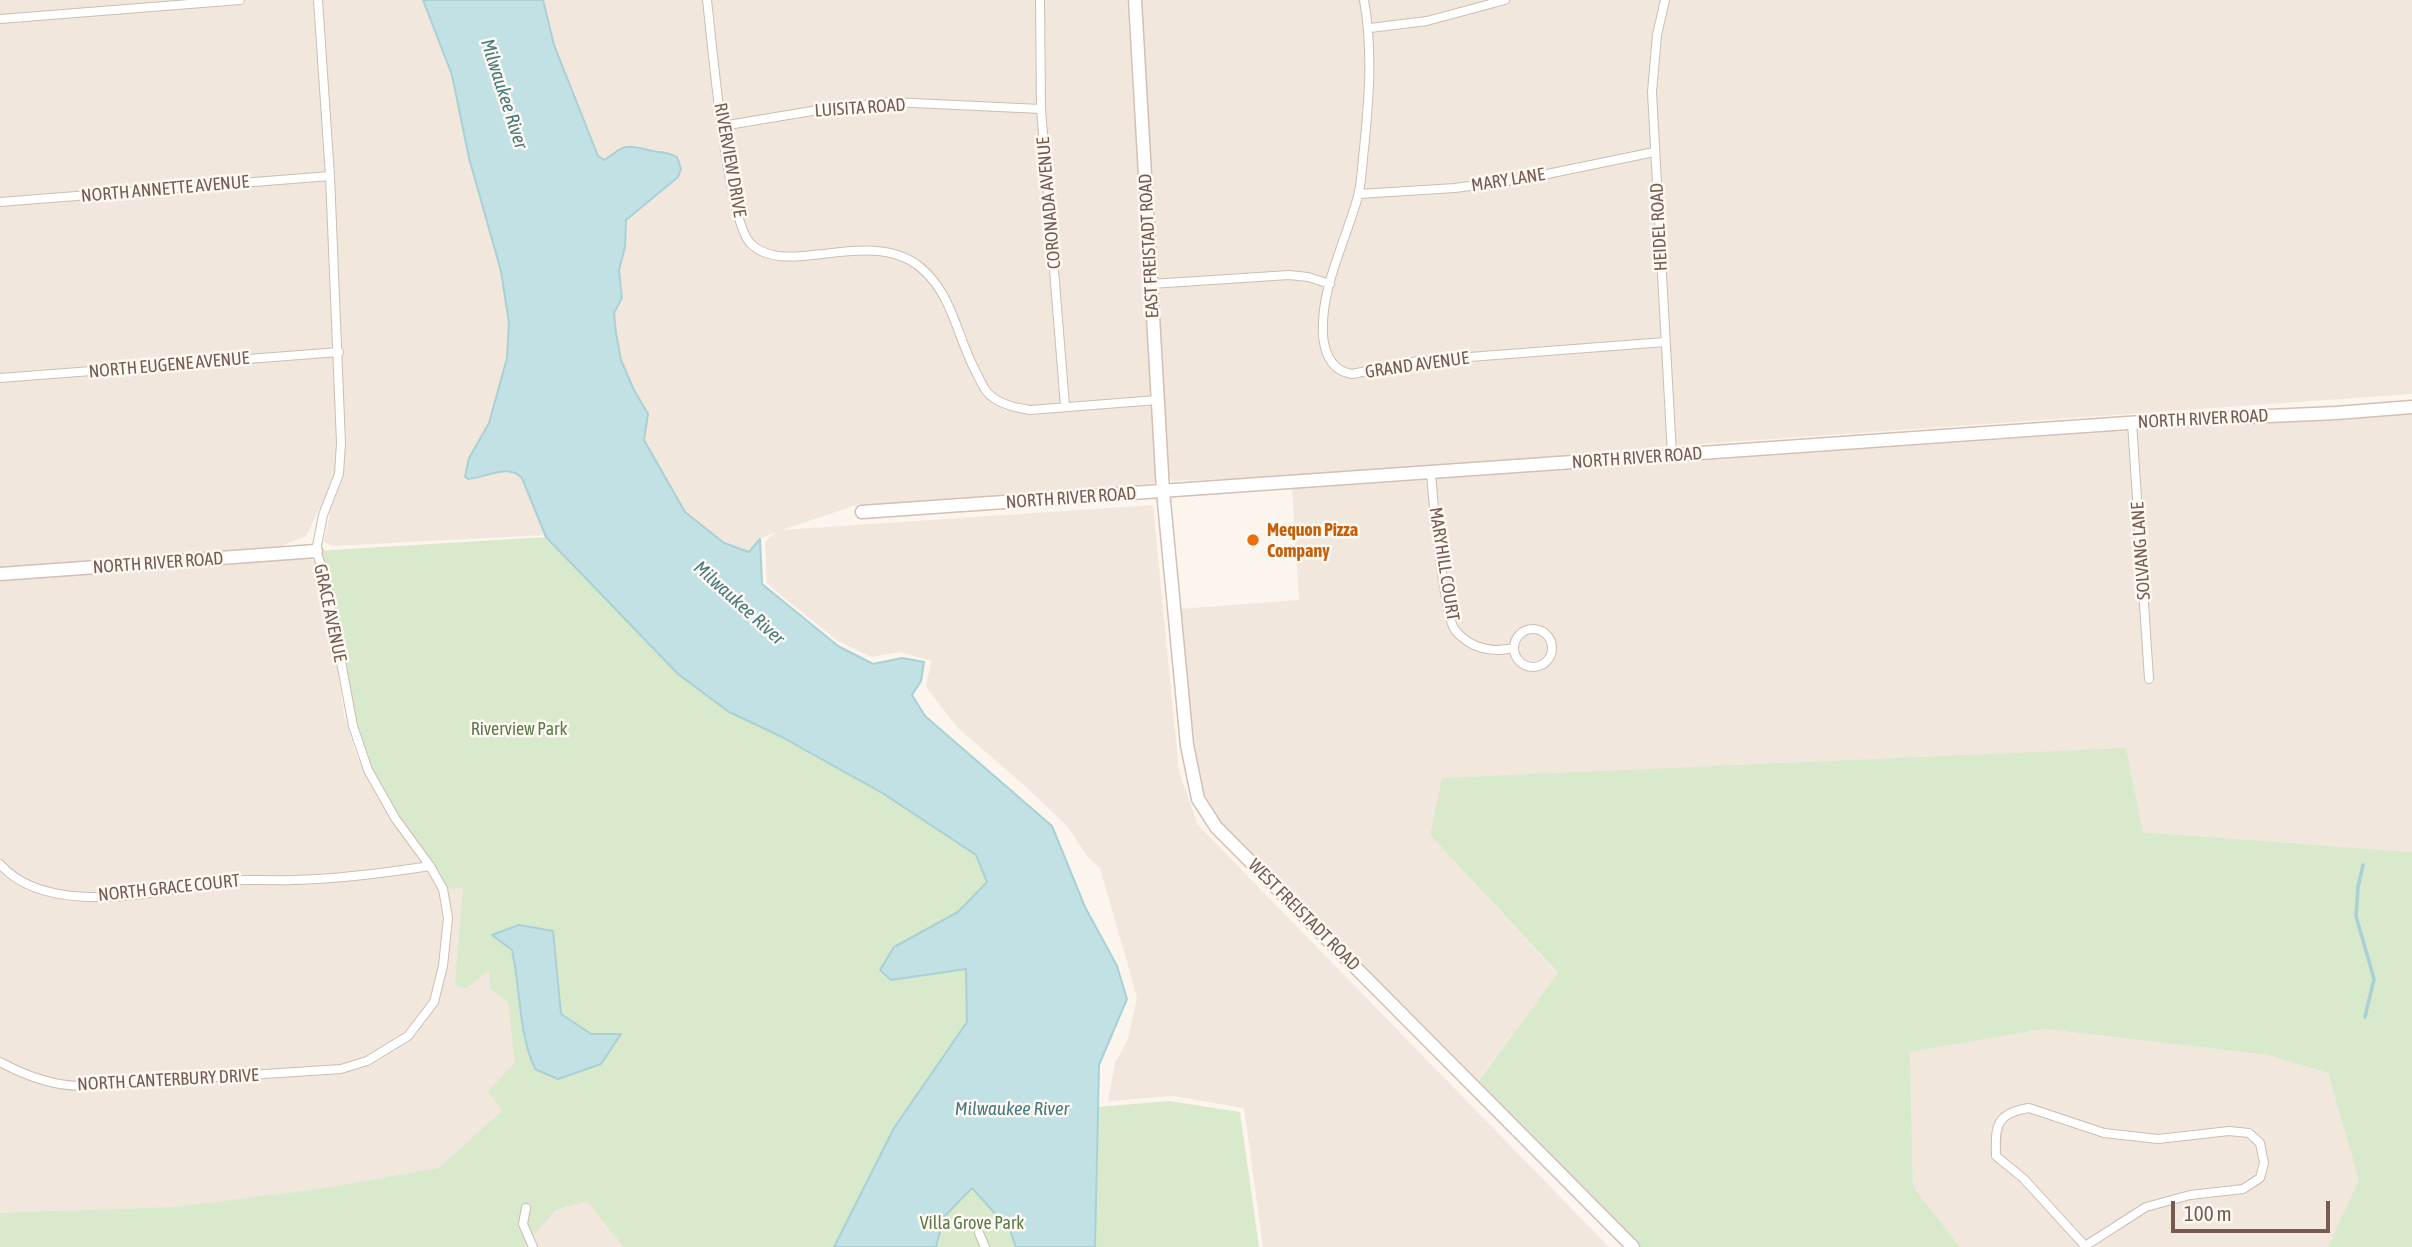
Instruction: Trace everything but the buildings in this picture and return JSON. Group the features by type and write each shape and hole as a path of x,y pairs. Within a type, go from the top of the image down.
{"street":[{"path":"0,19 240,0"},
{"name":"GRACE AVENUE","path":"318,0 339,352 340,474 323,515 316,551 325,576 353,726 368,770 395,818 430,866 443,889 448,918 443,966 434,1002 408,1036 367,1061 341,1069"},
{"name":"RIVERVIEW DRIVE","path":"707,0 722,126 738,214 751,244 766,253 784,257 859,250 891,253 906,259 920,268 940,290 952,312 971,363 988,393 1013,407 1030,410 1157,400"},
{"name":"CORONADA AVENUE","path":"1040,0 1041,109 1065,406"},
{"name":"EAST FREISTADT ROAD","path":"1135,0 1163,492"},
{"name":"GRAND AVENUE","path":"1364,0 1370,28 1368,106 1359,194 1330,284 1323,323 1325,347 1330,361 1344,373 1364,373 1419,361 1665,342"},
{"path":"1370,28 1427,21 1505,0"},
{"name":"HEIDEL ROAD","path":"1665,0 1653,62 1654,152 1672,455"},
{"name":"LUISITA ROAD","path":"722,126 818,110 892,102 1041,109"},
{"name":"MARY LANE","path":"1359,194 1455,188 1528,178 1654,152"},
{"name":"NORTH ANNETTE AVENUE","path":"0,202 330,176"},
{"path":"1152,284 1289,275 1308,277 1330,284"},
{"name":"NORTH EUGENE AVENUE","path":"0,378 339,352"},
{"name":"NORTH RIVER ROAD","path":"862,512 2132,423 2412,407"},
{"name":"SOLVANG LANE","path":"2132,423 2149,679"},
{"name":"MARYHILL COURT","path":"1431,474 1446,602 1453,628 1472,645 1495,652 1514,648"},
{"name":"WEST FREISTADT ROAD","path":"1163,492 1187,745 1198,799 1216,828 1633,1247"},
{"name":"NORTH RIVER ROAD","path":"0,574 316,551"},
{"path":"1537,630 1550,640 1552,651 1546,662 1535,667 1522,664 1515,655 1514,648 1518,636 1523,632 1537,630"},
{"name":"NORTH GRACE COURT","path":"0,864 5,870 38,889 72,897 131,895 208,882 381,874 430,866"},
{"name":"NORTH CANTERBURY DRIVE","path":"0,1062 38,1079 72,1086 341,1069"},
{"path":"2029,1108 2104,1133 2158,1139 2228,1131 2249,1133 2260,1143 2264,1163 2259,1178 2242,1189 2190,1195 2146,1207 2086,1246 2024,1179 1996,1156 1999,1122 2012,1110 2029,1108"},
{"path":"526,1208 523,1224 533,1247"},
{"path":"979,1233 985,1247"}],"shaded area":[{"path":"0,0 423,0 452,75 469,158 501,271 509,322 507,358 489,423 481,438 473,479 499,472 518,474 545,535 333,546 324,542 330,514 319,509 306,536 281,546 0,569"},
{"path":"543,0 1127,0 1157,483 853,506 782,530 1153,505 1179,772 1198,825 1609,1247 1263,1247 1244,1108 1173,1096 1108,1101 1115,1063 1128,1039 1137,997 1100,868 1088,857 1067,826 958,728 926,687 931,661 900,652 871,657 838,641 767,584 765,542 775,532 760,539 749,552 724,544 685,512 644,440 648,414 621,360 616,333 614,313 622,298 619,270 625,247 626,220 678,177 681,169 660,150 639,146 617,150 605,160 598,156 554,45"},
{"path":"1140,0 2412,0 2412,394 1657,447 1599,455 1282,477 1172,481 1168,473"},
{"path":"2412,411 2412,852 2143,832 2126,749 1430,835 1558,974 1478,1081 1217,818 1199,778 1192,738 1180,609 1299,600 1292,489"},
{"path":"306,557 316,562 320,571 332,627 344,715 356,754 378,798 436,882 503,884 879,1157 834,1247 0,1247 0,581"},
{"path":"2044,1029 2268,1055 2328,1073 2360,1180 2328,1247 1960,1247 1913,1188 1910,1052"}],"green space":[{"name":"Riverview Park","path":"546,537 678,674 729,712 780,736 884,794 976,855 987,882 958,912 894,947 891,980 966,969 967,1022 894,1128 834,1247 624,1247 587,1201 555,1210 524,1247 0,1247 0,1213 176,1207 319,1189 439,1168 502,1111 488,1091 515,1063 508,1002 490,989 489,971 466,988 455,985 463,888 443,889 368,770 353,726 316,551"},
{"path":"2126,748 2143,832 2412,852 2412,1247 2328,1247 2359,1180 2328,1073 2268,1055 2044,1029 1910,1052 1913,1187 1960,1247 1633,1247 1475,1086 1558,973 1430,835 1442,778"},
{"path":"1169,1101 1240,1112 1259,1247 1095,1247 1098,1107"},
{"name":"Villa Grove Park","path":"972,1188 1010,1230 1016,1247 936,1247 944,1217"}],"water":[{"name":"Milwaukee River","path":"423,0 543,0 554,45 598,156 605,160 629,147 677,157 681,169 678,177 626,220 625,247 619,270 622,298 614,313 616,333 621,360 648,414 644,440 685,512 724,543 749,552 760,539 762,584 838,646 873,664 902,658 924,662 921,681 912,695 925,716 1052,826 1085,907 1117,966 1127,999 1099,1065 1095,1247 1016,1247 1010,1230 972,1188 944,1217 936,1247 834,1247 894,1128 967,1022 966,969 891,980 880,970 894,947 958,912 987,882 976,855 884,794 780,736 729,712 678,674 546,537 522,478 503,471 475,478 465,477 469,458 489,423 507,358 509,323 501,271 469,158 452,75"},
{"path":"519,925 553,931 561,1014 591,1034 621,1034 601,1064 558,1079 535,1069 523,1025 512,950 492,935"}],"waterway":[{"path":"2363,865 2356,916 2374,979 2365,1017"}],"place":[{"name":"Mequon Pizza Company","path":"1253,540"}]}
